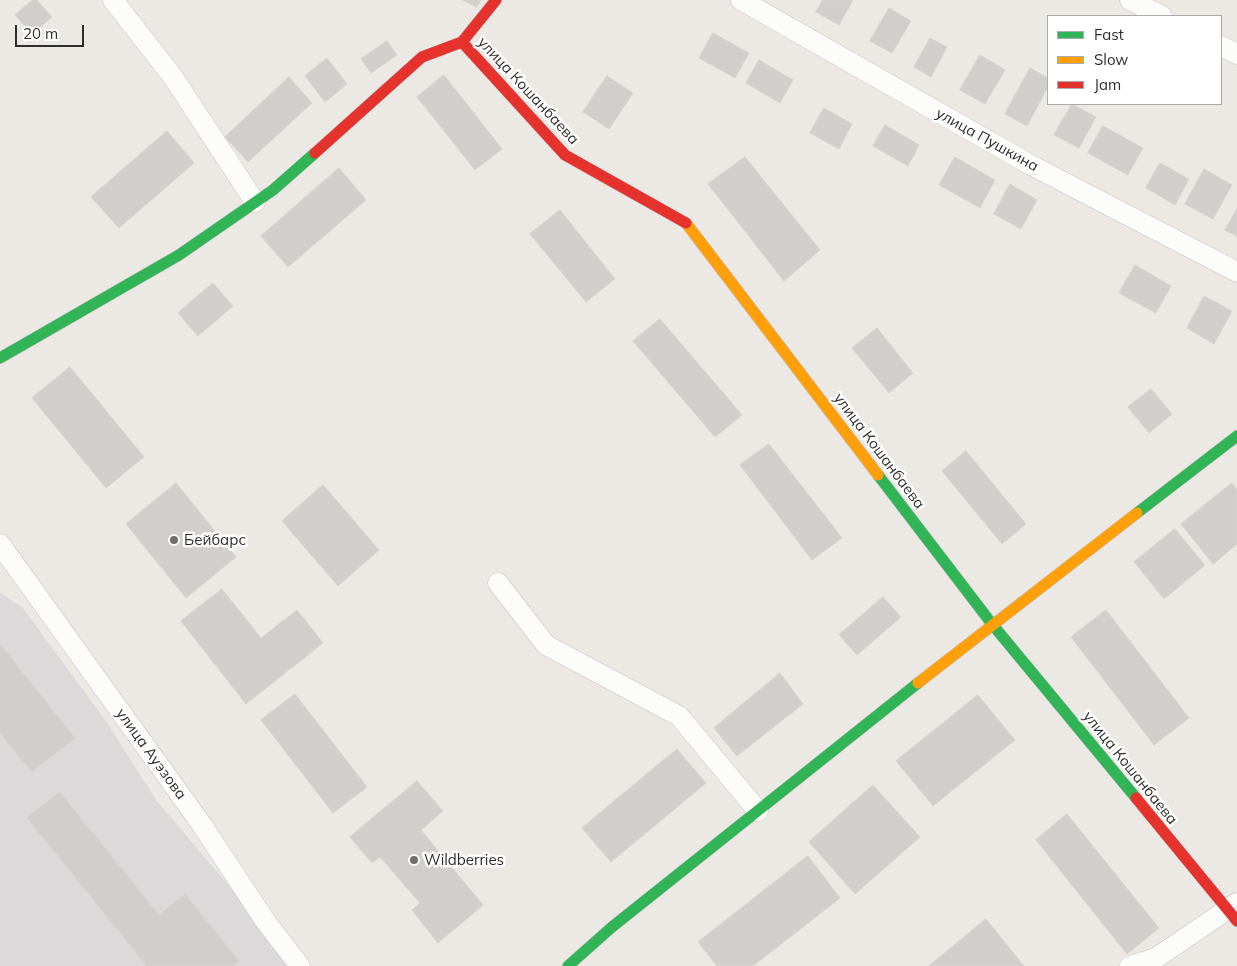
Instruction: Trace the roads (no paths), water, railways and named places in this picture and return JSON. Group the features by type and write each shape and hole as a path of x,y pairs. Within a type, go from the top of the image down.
{"street":[{"path":"113,0 173,77 255,202"},
{"path":"0,358 179,255 273,190 422,56 462,42 496,0"},
{"name":"улица Пушкина","path":"741,0 1029,164 1237,272"},
{"path":"1130,0 1160,15"},
{"name":"улица Кошанбаева","path":"462,42 565,156 686,223 992,624 1234,912"},
{"path":"1222,46 1237,54"},
{"path":"568,966 612,927 992,624 1237,436"},
{"name":"улица Ауэзова","path":"0,544 202,825 266,922 300,966"},
{"path":"498,583 546,645 680,716 758,811"},
{"path":"1130,966 1156,958 1234,912"}],"place":[{"name":"Бейбарс","path":"174,540"},
{"name":"Wildberries","path":"414,860"}]}
